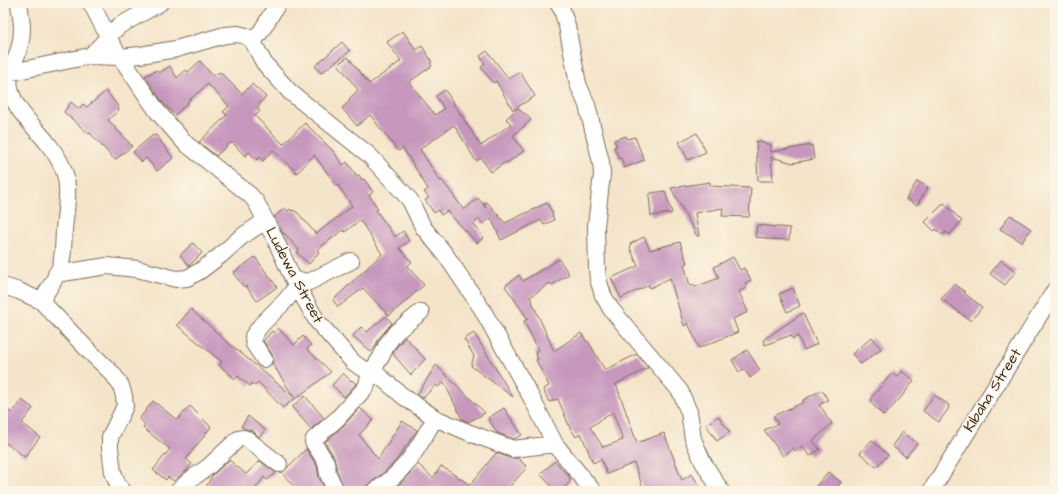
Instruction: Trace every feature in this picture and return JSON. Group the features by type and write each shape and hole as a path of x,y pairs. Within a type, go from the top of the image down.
{"street":[{"path":"19,3 23,24 20,46 6,74 12,98 18,108 50,147 65,173 67,198 64,251 60,268 40,301"},
{"name":"Ludewa Street","path":"91,3 107,36 120,57 142,90 178,136 250,195 256,202 295,282 318,321 336,344 356,365 383,378 404,397 435,418 490,441 513,449 555,444"},
{"path":"90,56 102,44 107,36 119,26 160,3"},
{"path":"252,42 262,30 278,3"},
{"path":"558,3 567,26 578,84 587,104 601,162 602,174 596,226 598,279 603,295 611,308 680,391 689,412 693,439 703,462 721,491"},
{"path":"6,74 90,56 120,57 140,55 176,49 224,35 238,34 246,36 252,42 264,62 290,92 369,155 410,200 423,227 445,254 482,309 531,397 555,444 593,491"},
{"path":"56,274 86,268 111,266 137,269 176,279 187,278 200,271 241,237 265,221"},
{"path":"264,359 254,344 253,336 261,325 286,300 295,282 309,282 351,261"},
{"path":"3,286 19,290 40,301 113,374 121,386 125,406 110,438 110,448 114,472 118,485 123,491"},
{"name":"KIbaha Street","path":"931,491 1055,290"},
{"path":"336,491 328,474 326,462 314,442 314,439 346,410 366,388 370,374 373,372 387,344 396,332 421,312"},
{"path":"375,491 402,469 413,455 435,418"},
{"path":"178,491 191,479 208,467 238,439 247,439 279,464"}],"building":[{"path":"403,31 416,50 422,46 432,62 430,63 432,66 409,82 435,115 444,109 436,96 445,90 481,146 511,124 506,119 518,108 531,120 513,136 524,151 491,172 481,158 476,161 454,125 420,149 440,181 442,180 464,210 478,198 486,208 484,204 487,202 505,223 547,203 553,214 554,220 544,225 541,220 501,240 491,218 483,224 479,219 474,224 483,238 477,243 447,211 441,215 438,210 434,213 425,200 429,198 424,192 428,189 403,148 398,151 370,115 357,126 342,108 350,101 349,99 358,90 338,64 348,57 369,84 401,61 387,42"},
{"path":"342,42 350,51 321,73 315,66"},
{"path":"487,51 509,79 520,72 535,96 513,110 496,81 493,83 481,67 485,64 480,56"},
{"path":"200,61 213,76 220,72 242,94 252,84 266,97 259,104 260,105 257,109 260,111 255,116 283,144 305,123 333,151 343,165 347,162 357,176 359,175 362,180 364,179 373,192 369,195 378,209 376,210 395,237 403,231 409,241 399,248 412,262 407,266 424,285 389,316 363,288 338,307 333,300 382,254 360,220 345,232 343,230 317,250 319,252 309,264 297,253 299,250 284,233 283,234 274,217 285,208 288,211 290,209 292,211 294,210 316,234 352,206 338,185 337,186 314,155 297,173 273,150 263,161 260,157 257,160 249,152 245,156 232,142 216,156 199,142 227,115 223,112 229,106 208,84 187,102 188,103 175,115 163,103 145,76 157,70 159,73 170,66 177,78 186,70 188,72"},
{"path":"106,91 118,106 117,107 119,110 108,120 132,146 115,160 90,133 89,134 64,112 71,102 79,109 83,104 87,107"},
{"path":"697,133 706,152 688,160 679,142"},
{"path":"153,135 156,135 173,158 157,171 146,158 142,162 133,152"},
{"path":"626,136 627,139 635,137 644,160 624,168 621,158 619,159 614,147 617,146 614,140"},
{"path":"756,141 771,145 771,152 812,145 814,159 793,163 771,157 773,181 758,181"},
{"path":"917,181 928,187 917,205 906,199"},
{"path":"710,182 710,186 751,188 749,217 722,216 723,208 695,213 699,236 697,236 671,188"},
{"path":"665,191 672,213 651,216 649,195 651,193"},
{"path":"944,203 962,221 949,235 946,232 942,235 936,229 934,231 925,222"},
{"path":"1010,215 1031,229 1022,242 1000,229"},
{"path":"757,225 790,228 789,240 755,237"},
{"path":"644,237 650,250 680,242 687,263 684,264 690,286 694,285 695,287 719,278 714,267 733,257 740,270 744,268 751,280 745,283 747,287 739,292 748,312 733,319 738,332 699,348 688,323 684,326 670,278 650,288 649,285 621,298 611,278 638,266 630,248 630,244"},
{"path":"193,243 202,253 189,266 180,255"},
{"path":"255,257 277,287 257,301 246,286 244,287 233,273"},
{"path":"559,259 569,274 552,285 550,283 530,297 554,351 581,333 587,342 588,341 605,370 637,354 648,368 616,384 637,443 664,433 682,480 692,474 702,491 644,491 634,463 607,474 601,459 593,463 581,433 576,437 570,428 558,399 549,402 543,389 549,386 536,360 538,359 535,352 538,350 524,321 528,319 505,286 519,275 523,281","holes":["613,412 623,440 603,447 590,427"]},
{"path":"1001,260 1016,271 1005,285 990,274"},
{"path":"955,284 982,307 971,321 941,299"},
{"path":"793,288 800,306 787,312 779,294"},
{"path":"191,309 225,340 294,397 272,363 272,354 263,341 272,331 274,333 278,328 294,345 303,336 311,345 307,349 331,372 283,408 258,382 255,385 252,383 250,386 238,376 235,379 219,365 222,362 177,325"},
{"path":"803,313 817,344 804,350 798,336 793,339 791,335 765,345 763,340"},
{"path":"386,316 392,323 379,338 371,352 353,336 361,327 367,332"},
{"path":"474,333 513,397 471,366 474,356 464,339"},
{"path":"405,337 425,359 411,375 393,354 395,349"},
{"path":"872,337 881,349 861,364 852,354"},
{"path":"747,350 760,370 750,378 744,369 739,372 732,360"},
{"path":"436,365 485,413 468,422 462,419 444,382 438,387 436,385 423,398 417,395"},
{"path":"901,371 914,380 884,416 871,403 871,398 892,373 897,377"},
{"path":"343,373 356,384 344,397 332,385"},
{"path":"822,390 828,400 819,405 832,423 813,441 820,449 810,456 802,446 795,451 793,448 783,456 764,430 778,424 773,416 804,402 803,400"},
{"path":"934,395 949,405 949,408 939,422 923,411"},
{"path":"305,396 324,418 311,429 292,407"},
{"path":"22,400 33,408 22,423 40,437 25,457 3,441 3,407 12,413"},
{"path":"153,401 177,420 190,406 211,427 186,459 192,464 174,481 168,477 166,480 153,470 170,449 143,428 145,424 139,419"},
{"path":"360,408 373,420 359,435 378,459 402,421 417,430 396,461 380,476 359,491 345,491 337,471 334,457 325,442"},
{"path":"504,408 522,435 514,439 497,433 488,418"},
{"path":"248,416 265,430 259,437 253,431 241,427"},
{"path":"718,416 730,432 717,441 706,425"},
{"path":"902,432 917,443 906,457 892,446"},
{"path":"872,440 888,455 876,467 860,453"},
{"path":"306,449 317,466 319,478 326,491 298,491 282,473"},
{"path":"496,453 510,458 518,458 527,467 506,491 391,491 402,482 418,464 433,478 441,466 470,485"},
{"path":"229,460 246,474 260,461 276,473 267,480 264,477 254,491 214,491 206,487 212,476"},
{"path":"555,461 570,478 570,482 561,491 556,491 540,474"},
{"path":"828,472 841,482 834,491 812,491"}]}
